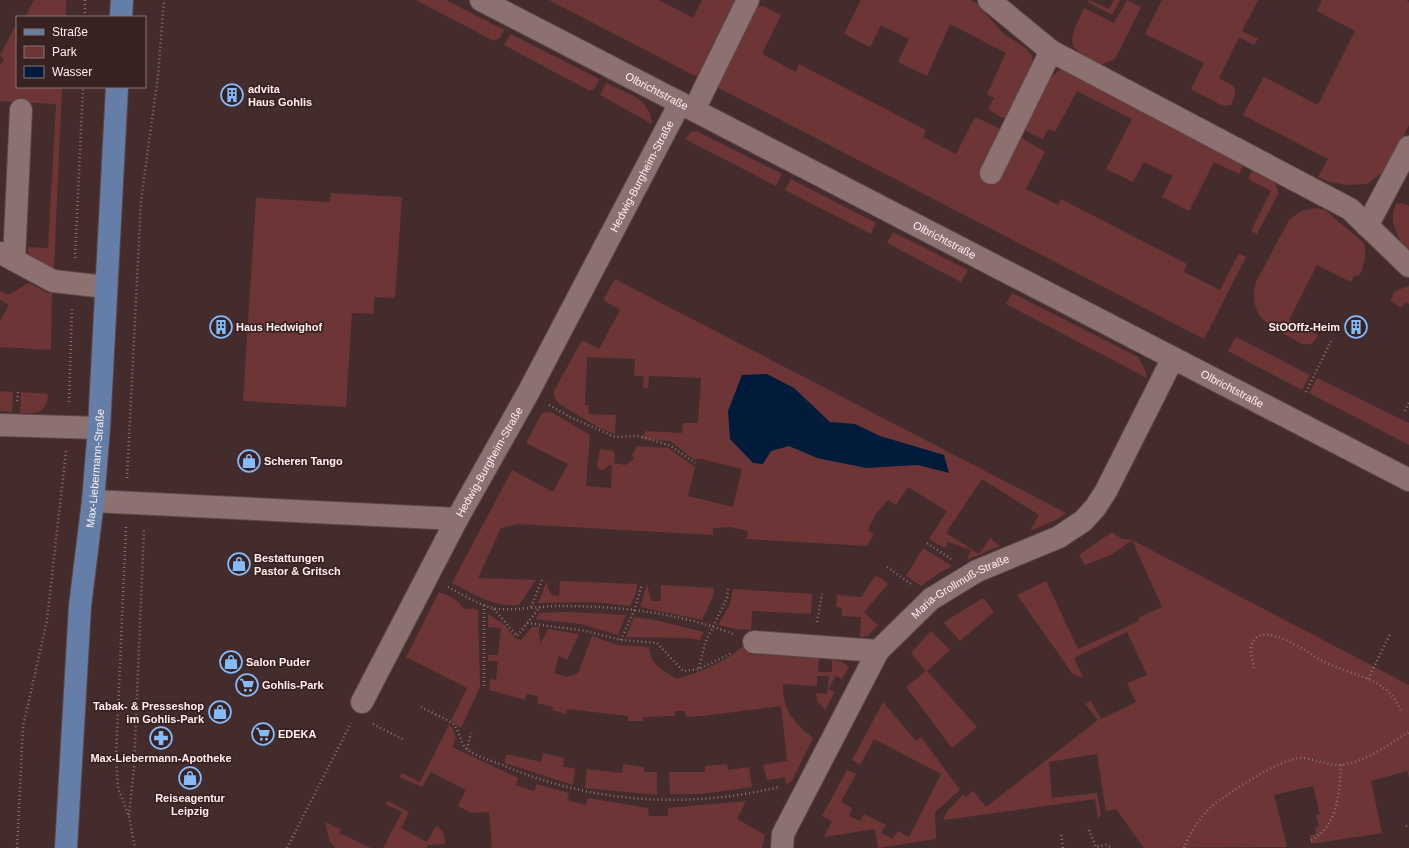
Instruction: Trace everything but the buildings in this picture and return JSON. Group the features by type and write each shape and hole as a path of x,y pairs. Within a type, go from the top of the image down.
{"main road":[{"path":"121,16 122,0"},
{"name":"Max-Liebermann-Straße","path":"66,848 80,606 93,501 98,428 117,88"}],"street":[{"name":"Olbrichtstraße","path":"480,0 1409,480"},
{"name":"Hedwig-Burgheim-Straße","path":"93,501 457,519 687,106 748,0"},
{"path":"989,0 1051,51 1350,209 1409,266"},
{"path":"991,173 1051,51"},
{"path":"21,110 7,256 53,281 106,288"},
{"path":"1367,226 1409,147"},
{"name":"Maria-Grollmuß-Straße","path":"782,848 783,834 878,651 931,599 977,571 1059,537 1084,521 1106,491 1173,358"},
{"path":"0,425 98,428"},
{"path":"358,708 457,519"},
{"path":"754,642 878,651"}],"path":[{"path":"85,0 85,16"},
{"path":"136,848 129,816 118,788 116,756 126,502 141,201 158,76 164,0"},
{"path":"17,848 23,727 47,620 68,428 73,283 83,88"},
{"path":"1306,392 1331,342"},
{"path":"528,392 570,417 615,437 639,436 671,446 695,463"},
{"path":"1405,410 1409,403"},
{"path":"129,816 134,767 144,527"},
{"path":"886,567 902,578"},
{"path":"532,607 542,580"},
{"path":"621,640 634,611 642,584"},
{"path":"446,586 494,609 532,607 605,607 683,618 713,626 754,642"},
{"path":"699,669 705,643 726,598 728,589"},
{"path":"484,605 484,689"},
{"path":"494,609 517,636 540,607"},
{"path":"527,624 586,631 621,640 657,643 683,671 699,669 754,642"},
{"path":"1254,668 1251,647 1255,640 1265,634 1279,637 1299,645 1325,662 1368,679 1390,692 1397,700 1401,712"},
{"path":"1368,679 1390,634"},
{"path":"421,707 454,725 467,750 520,772 578,790 613,797 652,800 702,800 760,792 811,780"},
{"path":"288,848 358,708 404,740"},
{"path":"1184,848 1210,808 1264,772 1288,760 1302,758 1333,766 1363,759 1409,732"},
{"path":"467,750 471,733"},
{"path":"1311,840 1321,835 1329,826 1339,792 1341,765"},
{"path":"1089,830 1096,847 1106,845 1113,848"},
{"path":"1061,834 1064,848"}],"green space":[{"path":"34,0 66,0 66,16 26,16"},
{"path":"416,0 446,0 504,30 500,38 494,41"},
{"path":"549,0 659,0 693,18 702,0 741,0 699,78"},
{"path":"861,0 970,0 976,3 1003,33 1027,49 1032,55 1033,64 1009,115 1003,118 988,109 994,98 987,94 1006,53 950,24 927,76 898,62 909,39 881,25 870,47 844,34"},
{"path":"1089,0 1109,9 1114,0 1120,0 1112,15 1088,2"},
{"path":"1127,0 1141,7 1115,59 1100,65 1080,53 1072,42 1075,29 1084,8 1114,23"},
{"path":"1162,0 1258,0 1242,31 1258,39 1254,45 1239,37 1219,78 1232,85 1235,90 1234,99 1231,105 1223,106 1191,89 1204,63 1145,34"},
{"path":"1322,0 1406,0 1409,2 1409,125 1392,159 1382,173 1367,184 1348,185 1329,182 1318,177 1328,159 1243,115 1264,77 1318,105 1355,31 1317,11"},
{"path":"763,6 781,15 762,54 796,72 799,64 926,130 923,137 956,154 975,117 999,128 1000,130 1022,138 1045,152 1026,189 1058,205 1061,199 1187,264 1184,272 1220,290 1239,253 1246,257 1204,339 715,86 757,7"},
{"path":"16,25 16,88 62,88 54,270 28,257 28,247 48,248 56,104 0,101 0,66 4,59 0,55"},
{"path":"511,34 599,79 595,88 590,91 504,45"},
{"path":"1060,70 1067,70 1245,162 1239,174 1214,162 1189,211 1162,197 1173,176 1144,162 1133,182 1106,169 1132,119 1077,91 1055,132 1048,129 1043,139 1026,131 1025,128 1048,79"},
{"path":"606,83 642,102 647,108 652,124 600,95"},
{"path":"696,131 782,174 776,186 685,139 691,132"},
{"path":"1253,167 1266,175 1276,184 1278,194 1257,234 1251,231 1271,191 1248,179"},
{"path":"791,179 876,223 871,234 785,190"},
{"path":"331,193 402,197 395,298 375,297 373,314 352,313 346,407 243,401 256,198 330,202"},
{"path":"1401,203 1409,206 1409,252 1401,242 1395,230 1393,216 1394,210 1396,204"},
{"path":"1316,208 1325,210 1364,243 1365,256 1364,264 1359,276 1355,275 1351,282 1317,265 1289,320 1318,335 1313,343 1302,344 1266,322 1257,310 1254,302 1254,293 1256,282 1289,220 1301,211"},
{"path":"893,232 968,270 961,282 887,243"},
{"path":"615,279 1066,513 1058,519 1030,531 1039,515 982,479 946,533 979,554 990,538 1000,546 969,559 967,558 971,550 948,542 945,548 929,539 947,511 908,487 896,505 888,500 875,515 868,530 874,534 867,546 747,539 748,531 730,527 713,528 713,535 518,524 501,528 478,578 536,580 519,605 492,602 469,592 452,583 512,470 553,492 568,464 526,443 542,413 553,413 590,435 586,486 611,488 612,465 609,465 604,470 600,470 597,465 600,449 613,451 615,453 614,463 625,465 634,459 632,455 637,446 668,448 695,467 688,496 733,507 742,469 697,458 696,461 670,441 641,439 646,431 682,433 683,423 698,423 701,378 649,376 648,388 643,388 644,376 634,376 635,359 587,357 585,405 589,405 588,414 616,415 615,434 599,428 558,403 554,396 554,391 582,340 599,349 620,310 603,300"},
{"path":"29,283 48,293 52,293 51,350 0,347 0,321 9,305 0,300 0,291 8,295"},
{"path":"1409,286 1409,304 1405,302 1402,308 1390,301 1395,291"},
{"path":"1012,293 1138,357 1145,370 1147,378 1006,304"},
{"path":"1236,337 1310,375 1302,390 1228,351"},
{"path":"1317,378 1409,423 1409,445 1309,393"},
{"path":"0,391 13,392 12,412 0,411"},
{"path":"21,392 48,394 46,405 40,411 20,413"},
{"path":"1112,532 1122,539 1132,540 1111,555 1085,565 1079,555"},
{"path":"1132,540 1409,685 1409,778 1407,771 1371,781 1382,833 1311,844 1310,835 1316,834 1315,828 1319,826 1316,815 1320,814 1313,786 1274,795 1287,847 1144,848 1116,809 1106,811 1097,754 1049,762 1052,798 1097,793 1101,815 1098,819 1095,799 945,820 943,819 948,810 963,795 966,797 973,791 986,807 1098,720 1085,704 1091,701 1101,719 1136,702 1127,683 1147,675 1127,632 1074,658 1083,677 1077,676 1072,673 1017,595 1046,581 1078,649 1139,621 1138,618 1162,607"},
{"path":"923,548 952,566 921,586 906,576"},
{"path":"875,576 881,578 888,584 864,612 878,625 868,636 860,637 861,617 842,616 842,608 836,607 837,595 861,597"},
{"path":"547,581 548,589 552,595 559,596 560,581 637,584 636,593 630,606 593,602 538,603"},
{"path":"647,584 651,601 661,601 661,585 714,588 713,597 702,620 640,607"},
{"path":"733,589 812,594 811,614 752,611 751,630 718,625 730,604"},
{"path":"439,592 457,601 466,609 473,608 478,610 480,687 461,728 451,721 467,688 406,657"},
{"path":"983,598 994,612 960,641 944,622"},
{"path":"568,612 626,615 618,635 581,624 536,619 539,613"},
{"path":"488,614 506,626 515,638 521,640 532,627 539,627 540,644 548,629 579,634 567,660 559,656 554,673 567,677 578,673 592,636 618,645 649,647 655,663 662,670 677,679 720,662 743,646 750,654 819,658 818,672 832,672 832,659 842,662 849,667 842,679 836,676 828,689 835,692 825,710 817,701 816,693 827,694 829,676 817,676 817,686 783,684 783,693 790,715 806,733 813,738 792,781 786,784 785,777 767,780 763,765 787,761 781,706 686,717 685,711 675,711 675,716 643,717 643,721 628,721 628,716 567,709 566,714 552,710 553,707 537,703 538,696 527,694 525,700 489,690 490,679 496,680 498,661 488,661 488,655 498,655 501,628 488,627"},
{"path":"634,617 655,620 704,632 700,640 687,638 626,637"},
{"path":"931,631 950,650 927,671 977,727 952,748 906,687 926,671 911,653"},
{"path":"883,702 916,741 921,737 960,790 935,812 936,839 878,848 875,829 824,837 832,821 822,816 847,770 856,774 841,802 852,808 849,816 860,821 864,814 886,825 881,833 893,839 898,831 909,837 941,774 874,739 860,765 852,760"},
{"path":"449,725 452,727 456,738 452,747 518,778 516,785 534,791 537,784 569,793 567,800 586,805 588,798 648,808 649,816 668,816 668,808 746,801 737,819 765,835 762,848 492,848 489,812 471,813 458,806 466,790 431,772 422,787 400,777 402,773 420,782"},
{"path":"543,753 564,758 563,767 575,768 573,785 505,763 506,754 541,762"},
{"path":"623,764 644,767 644,772 657,772 657,795 585,788 587,769 622,773"},
{"path":"727,764 728,770 749,767 752,787 701,794 670,794 669,772 705,772 705,766"},
{"path":"388,801 409,812 401,828 427,842 436,826 444,833 445,844 427,845 427,848 383,848 402,812 385,804"},
{"path":"325,822 341,830 339,833 371,848 336,848 330,842"}],"water":[{"path":"767,374 794,388 830,422 855,424 880,436 944,455 949,473 918,465 866,468 817,458 789,446 771,451 763,464 753,463 730,439 728,411 742,375"}],"place":[{"name":"advita Haus Gohlis","path":"232,95"},
{"name":"Haus Hedwighof","path":"221,327"},
{"name":"StOOffz-Heim","path":"1356,327"},
{"name":"Scheren Tango","path":"249,461"},
{"name":"Bestattungen Pastor & Gritsch","path":"239,564"},
{"name":"Salon Puder","path":"231,662"},
{"name":"Gohlis-Park","path":"247,685"},
{"name":"Tabak- & Presseshop im Gohlis-Park","path":"220,712"},
{"name":"EDEKA","path":"263,734"},
{"name":"Max-Liebermann-Apotheke","path":"161,738"},
{"name":"Reiseagentur Leipzig","path":"190,778"}]}
